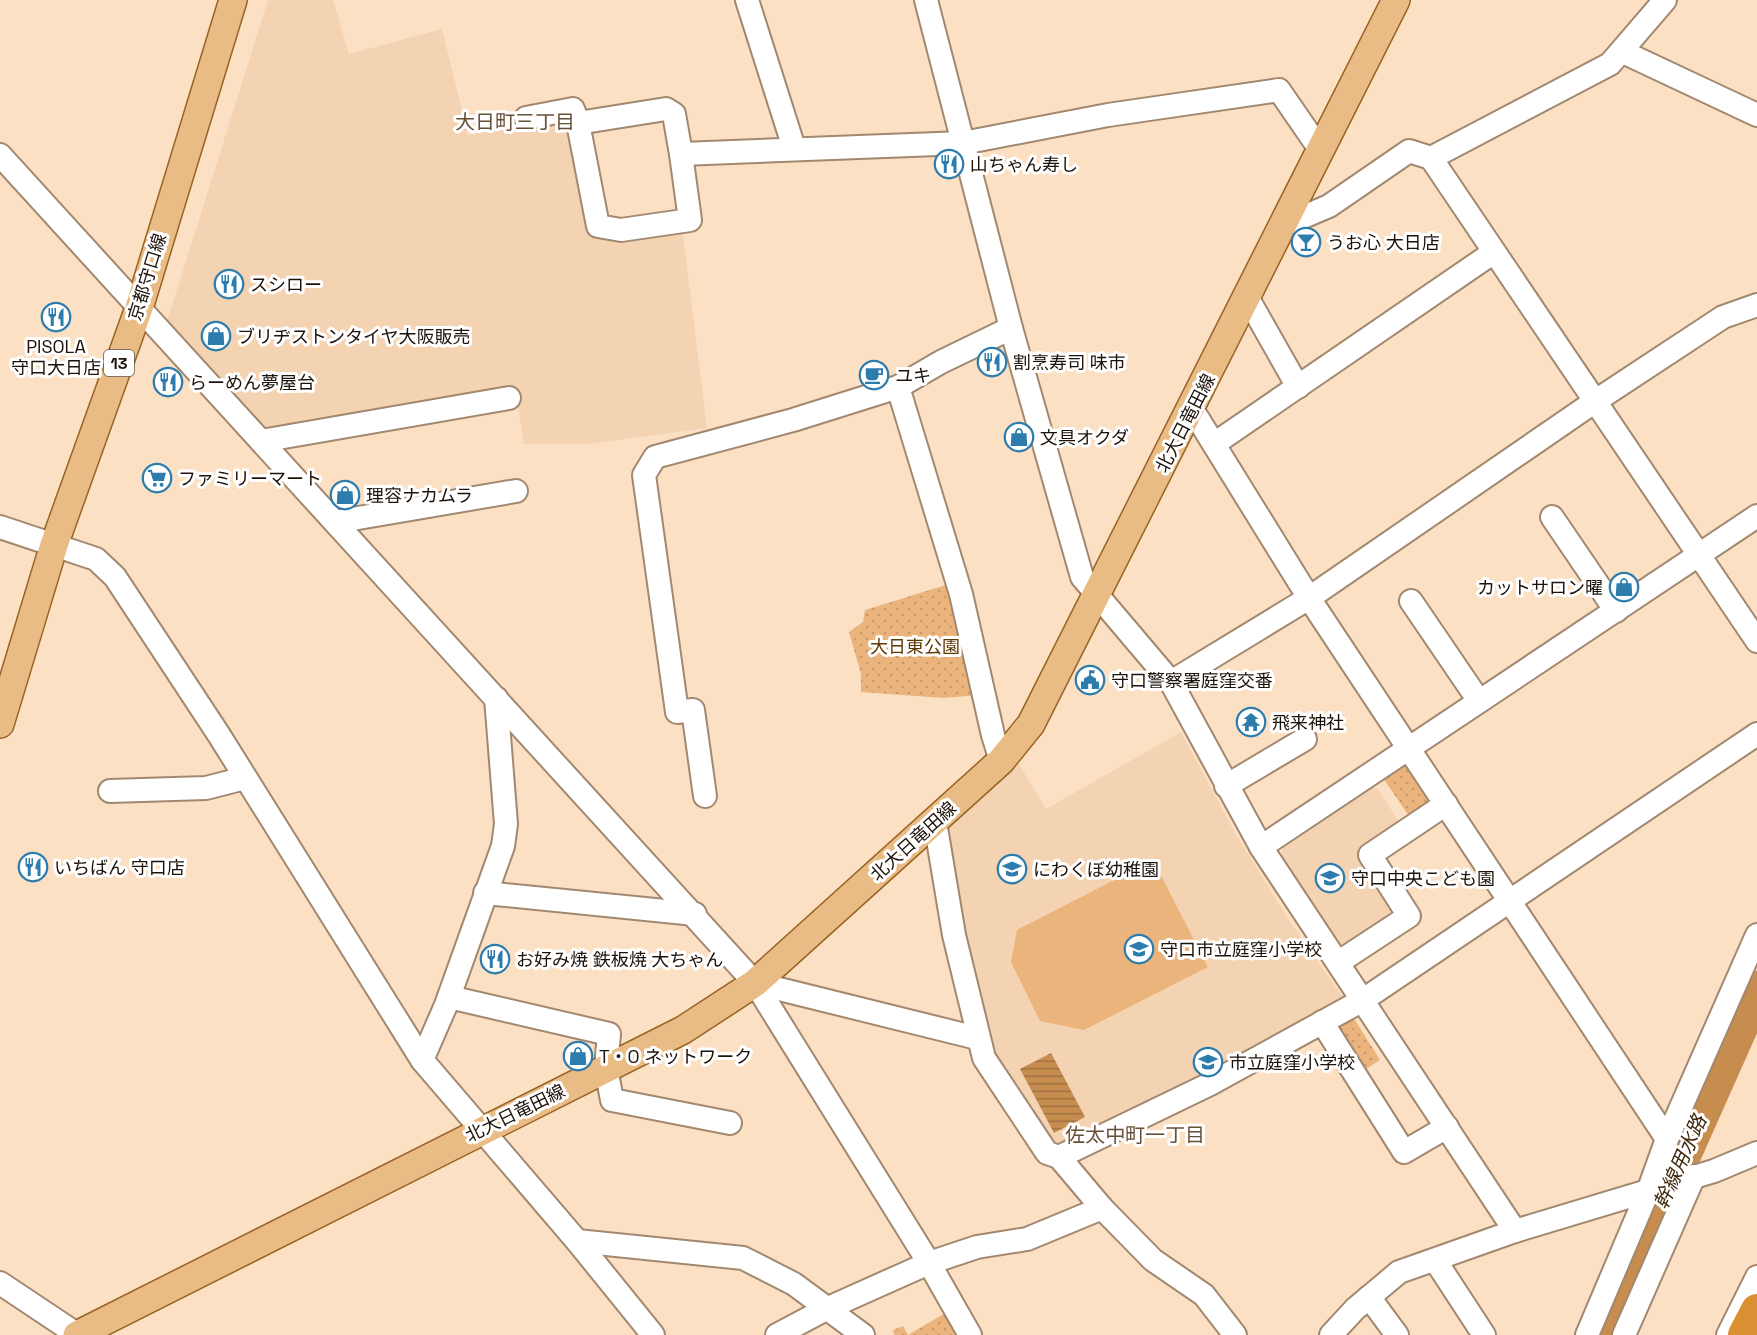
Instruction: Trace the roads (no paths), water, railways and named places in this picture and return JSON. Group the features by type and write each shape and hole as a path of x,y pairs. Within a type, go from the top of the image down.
{"highway":[{"path":"1744,1335 1757,1310"}],"main road":[{"name":"京都守口線","path":"0,724 54,545 139,308 233,0"},
{"name":"北大日竜田線","path":"78,1335 482,1129 683,1030 755,983 1001,762 1031,724 1097,597 1396,0"}],"street":[{"path":"747,0 794,148"},
{"path":"926,0 1011,328 1082,577 1171,682 1261,848 1339,962 1515,1231"},
{"path":"1431,158 1610,64 1623,52 1665,0"},
{"path":"1623,52 1757,116"},
{"path":"681,154 963,143 1108,115 1279,90 1321,151"},
{"path":"526,118 573,109 578,123 598,226 621,230 690,220 674,114 666,109 578,123"},
{"path":"1282,226 1329,206 1408,151 1431,158 1757,641"},
{"path":"0,155 10,177 139,308 695,914 755,983 929,1263 970,1335"},
{"path":"1214,444 1494,252"},
{"path":"1247,297 1298,387"},
{"path":"1171,682 1309,598 1594,402 1723,317 1757,305"},
{"path":"705,796 693,710 677,712 644,475 656,457 793,420 898,387 941,362 1011,328"},
{"path":"898,387 962,594 1001,762"},
{"path":"261,441 509,398"},
{"path":"1192,409 1309,598 1667,1139"},
{"path":"335,522 516,491"},
{"path":"1261,848 1757,516"},
{"path":"1552,517 1616,611"},
{"path":"0,527 96,559 115,577 245,778 422,1060 577,1241 653,1335"},
{"path":"1411,601 1479,701"},
{"path":"422,1060 449,998 503,846 506,824 496,698"},
{"path":"1059,1157 1210,1084 1363,1000 1757,734"},
{"path":"1226,786 1305,739"},
{"path":"110,791 206,788 245,778"},
{"path":"1339,962 1409,916 1370,855 1446,804"},
{"path":"935,822 954,935 977,1038 984,1058 1047,1153 1059,1157 1102,1208 1153,1260 1204,1295 1235,1335"},
{"path":"485,893 695,914"},
{"path":"1587,1335 1652,1188 1667,1139 1757,935"},
{"path":"755,983 977,1038"},
{"path":"449,998 609,1034 606,1068 612,1100 730,1123"},
{"path":"1322,1022 1404,1152 1447,1127"},
{"path":"1331,1335 1369,1297 1399,1272 1515,1231 1652,1188 1714,1172 1757,1153"},
{"path":"1624,1335 1692,1177"},
{"path":"777,1335 826,1309 929,1263 977,1247 1027,1239 1102,1208"},
{"path":"577,1241 743,1258 794,1284 863,1335"},
{"path":"1435,1260 1484,1335"},
{"path":"1728,1335 1757,1277"},
{"path":"0,1283 78,1335"},
{"path":"1369,1297 1397,1335"}],"waterway":[{"name":"幹線用水路","path":"1603,1335 1757,989"}],"place":[{"name":"山ちゃん寿し","path":"949,164"},
{"name":"うお心 大日店","path":"1306,242"},
{"name":"スシロー","path":"229,284"},
{"name":"PISOLA 守口大日店","path":"56,317"},
{"name":"ブリヂストンタイヤ大阪販売","path":"216,336"},
{"name":"割烹寿司 味市","path":"992,362"},
{"name":"ユキ","path":"874,375"},
{"name":"らーめん夢屋台","path":"168,382"},
{"name":"文具オクダ","path":"1019,437"},
{"name":"ファミリーマート","path":"157,478"},
{"name":"理容ナカムラ","path":"345,495"},
{"name":"カットサロン曜","path":"1624,587"},
{"name":"守口警察署庭窪交番","path":"1090,680"},
{"name":"飛来神社","path":"1251,722"},
{"name":"いちばん 守口店","path":"33,867"},
{"name":"にわくぼ幼稚園","path":"1012,869"},
{"name":"守口中央こども園","path":"1330,878"},
{"name":"守口市立庭窪小学校","path":"1139,949"},
{"name":"お好み焼 鉄板焼 大ちゃん","path":"495,959"},
{"name":"T・O ネットワーク","path":"578,1056"},
{"name":"市立庭窪小学校","path":"1208,1062"}],"district":[{"name":"大日町三丁目","path":"515,122"},
{"name":"佐太中町一丁目","path":"1135,1135"}],"park label":[{"name":"大日東公園","path":"915,646"}]}
